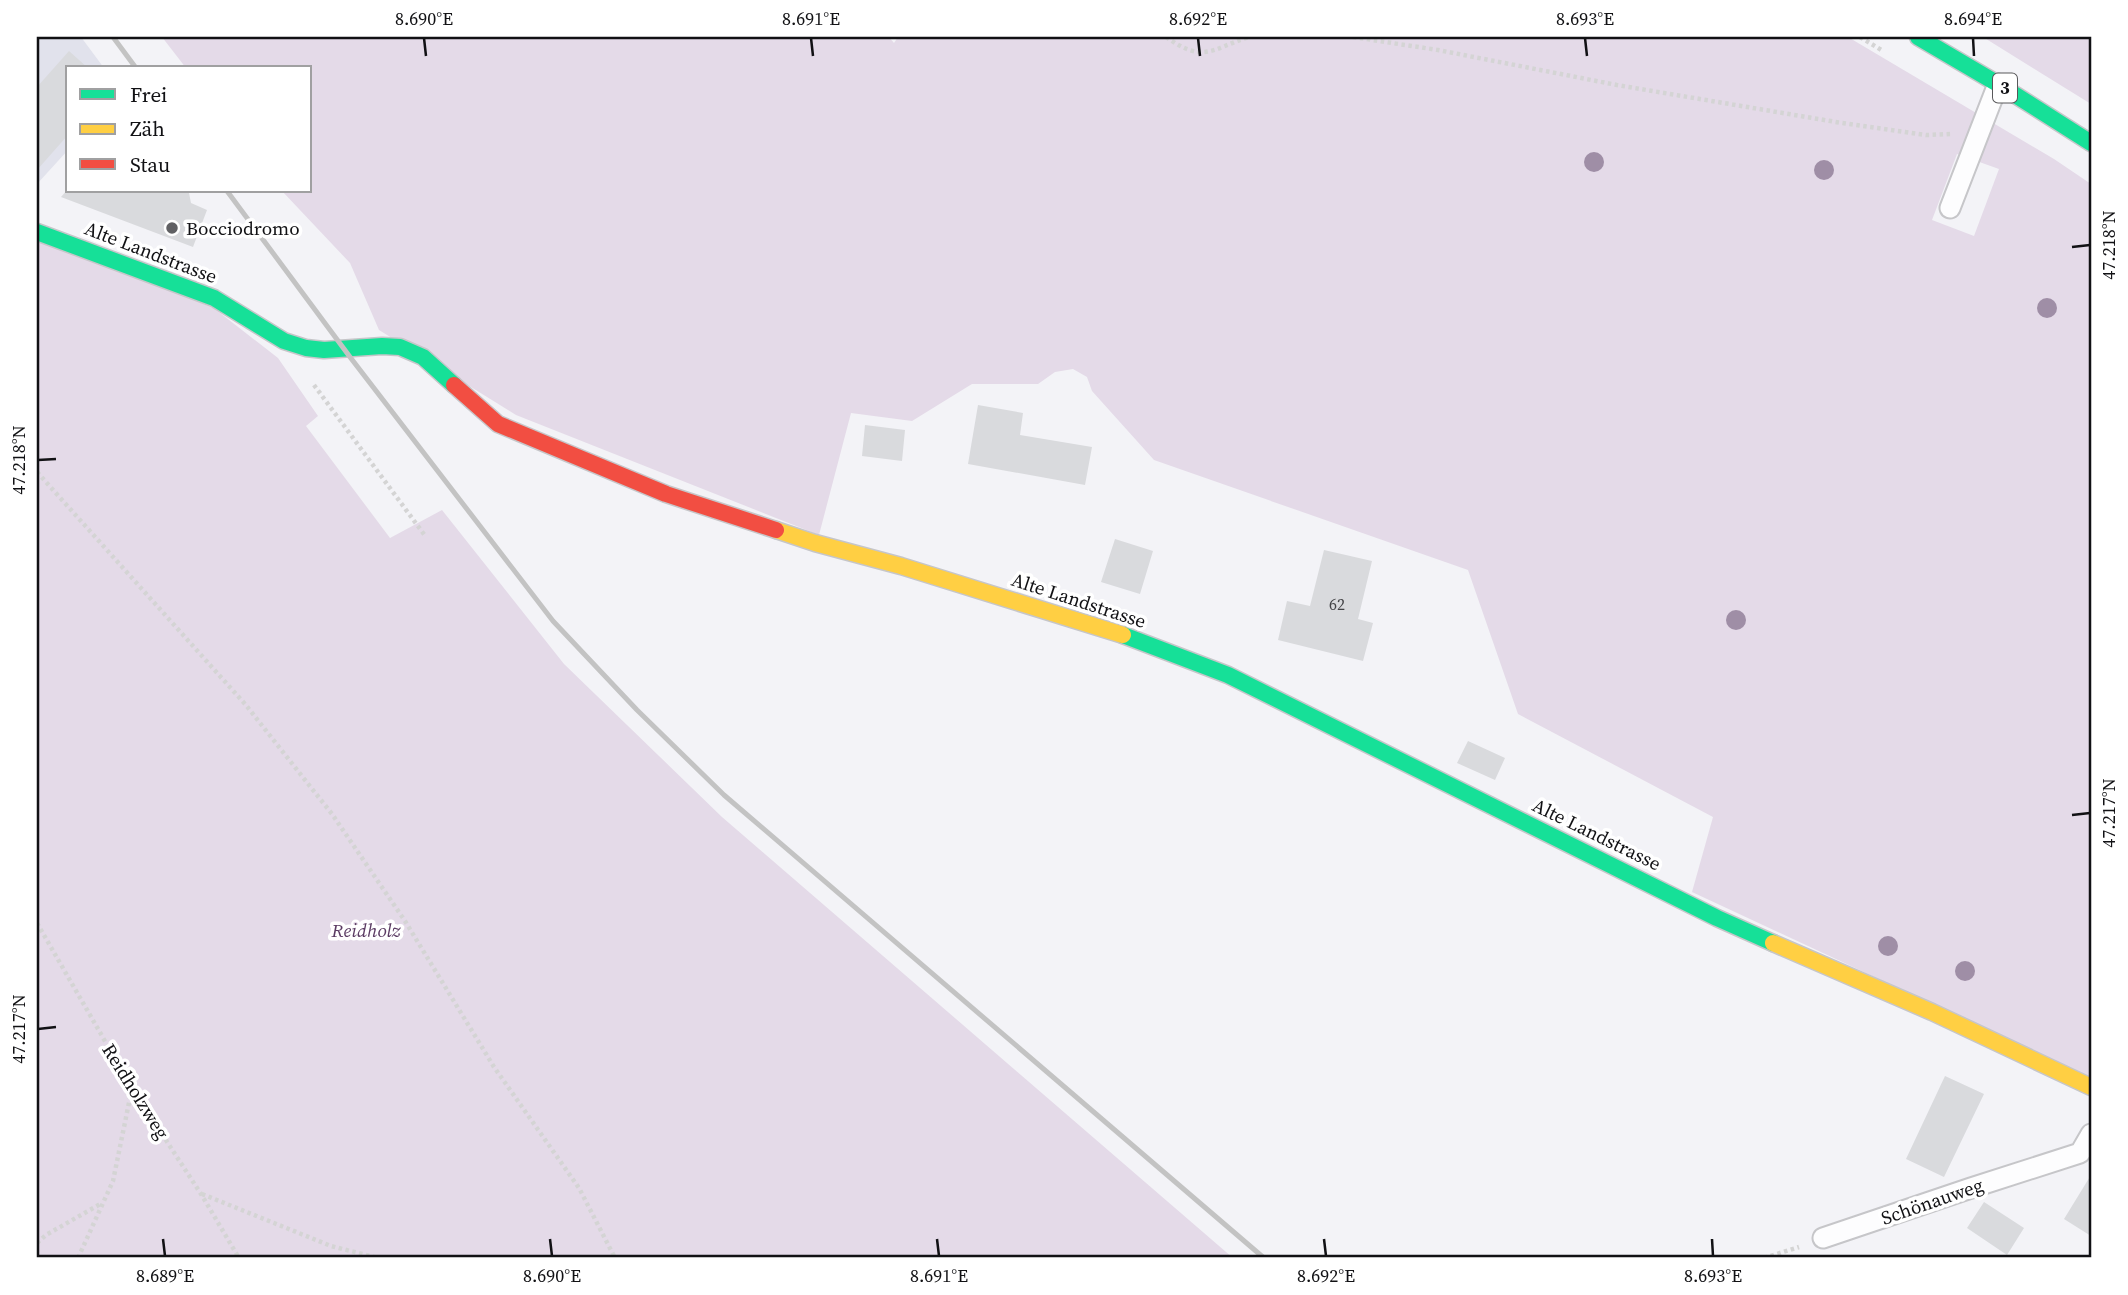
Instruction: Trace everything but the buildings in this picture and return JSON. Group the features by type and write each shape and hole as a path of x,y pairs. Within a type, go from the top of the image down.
{"street":[{"name":"3","path":"1918,37 2091,143"},
{"name":"Alte Landstrasse","path":"37,232 214,298 284,341 306,348 324,350 400,347 423,357 498,424 666,495 815,543 914,570 1110,630 1228,675 1717,918 1932,1012 2091,1087"}],"lane":[{"path":"1950,208 1998,84"},
{"name":"Schönauweg","path":"1823,1238 2080,1153 2091,1134"}],"path":[{"path":"1166,37 1194,53 1216,51 1249,37"},
{"path":"1353,37 1842,122 1927,135 1949,133 1975,144"},
{"path":"314,385 426,537"},
{"path":"37,472 245,704 332,814 405,921 494,1067 579,1188 615,1258"},
{"name":"Reidholzweg","path":"37,923 132,1088 239,1258"},
{"path":"78,1258 113,1181 132,1088"},
{"path":"201,1194 331,1246 379,1258"},
{"path":"37,1243 103,1203"},
{"path":"1764,1258 1823,1238"}],"shaded area":[{"path":"37,37 81,37 103,66 66,66 66,152 37,184"}],"green space":[{"path":"162,37 889,37 894,43 898,37 1848,37 2054,159 2091,184 2091,1078 1692,892 1713,817 1518,714 1468,570 1154,460 1092,391 1087,377 1073,369 1055,372 1038,384 972,384 912,421 851,413 819,535 516,415 379,330 350,263 283,192 312,192 312,66 184,66","holes":["1957,154 1999,169 1974,236 1932,220"]},
{"path":"1983,37 2091,37 2091,104"},
{"name":"Reidholz","path":"37,232 215,309 278,358 318,416 306,426 390,538 442,510 564,664 722,817 1233,1258 37,1258"}],"railway":[{"path":"113,37 135,66"},
{"path":"228,192 350,357 553,621 637,710 724,795 1264,1258"}],"traffic: fast":[{"path":"1918,37 2091,143"},
{"path":"37,232 214,298 284,341 324,350 400,347 423,357 454,385"},
{"path":"1123,635 1228,675 1717,918 1773,943"}],"traffic: slow":[{"path":"776,530 1123,635"},
{"path":"1773,943 1932,1012 2091,1087"}],"traffic: jam":[{"path":"454,385 498,424 666,494 776,530"}],"place":[{"name":"Bocciodromo","path":"172,228"}]}
